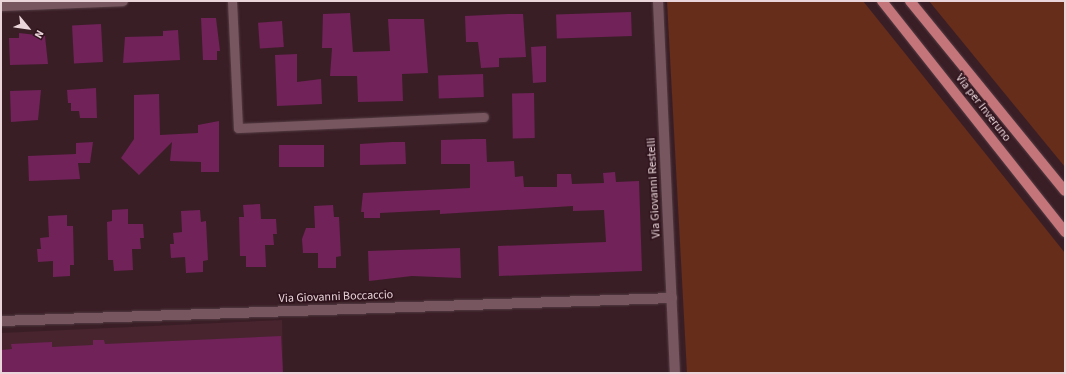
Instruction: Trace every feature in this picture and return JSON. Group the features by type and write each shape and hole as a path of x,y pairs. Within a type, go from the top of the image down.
{"main road":[{"name":"Via per Inveruno","path":"882,1 1065,232"},
{"name":"Via per Inveruno","path":"910,1 1065,191"}],"street":[{"path":"1,6 123,1"},
{"name":"Via Giovanni Restelli","path":"658,1 675,373"},
{"name":"Via Giovanni Boccaccio","path":"1,321 672,298"}],"lane":[{"path":"232,1 238,128 484,117"}],"shaded area":[{"path":"667,1 863,1 1065,253 1065,373 687,373"},
{"path":"929,1 1065,1 1065,167"},
{"path":"282,320 283,373 1,373 1,333"}],"building":[{"path":"631,12 632,36 557,39 556,15"},
{"path":"350,13 353,52 390,51 388,19 424,19 428,73 402,74 403,101 358,102 357,76 330,76 332,48 322,48 323,14"},
{"path":"523,14 526,57 499,58 499,67 481,68 478,42 466,42 465,16"},
{"path":"201,18 216,18 220,51 217,51 217,60 203,60"},
{"path":"282,21 284,47 260,49 258,23"},
{"path":"101,24 103,62 74,63 72,26"},
{"path":"178,30 180,60 123,63 125,37 163,36 163,31"},
{"path":"19,33 45,36 48,64 10,65 9,38 19,38"},
{"path":"546,46 546,82 533,83 531,47"},
{"path":"297,54 297,82 321,79 322,104 277,106 275,55"},
{"path":"483,74 484,97 439,99 438,76"},
{"path":"96,88 97,118 80,118 79,111 71,111 71,103 68,103 67,90"},
{"path":"41,90 38,120 11,122 10,91"},
{"path":"512,93 534,93 535,138 513,138"},
{"path":"159,94 160,135 198,133 198,125 219,121 219,172 201,172 201,162 170,161 172,142 139,175 121,158 134,139 134,95"},
{"path":"486,139 487,162 514,161 515,177 523,176 524,187 557,187 557,174 571,174 572,184 604,183 603,173 615,172 616,182 639,181 642,271 499,276 498,246 606,242 604,210 573,211 573,206 440,214 440,210 380,213 380,218 364,218 364,212 361,212 363,193 470,188 470,164 441,164 441,140"},
{"path":"93,142 90,163 78,163 80,179 29,181 28,156 76,154 76,143"},
{"path":"405,142 406,164 360,165 360,144"},
{"path":"279,145 324,145 324,167 279,167"},
{"path":"260,204 261,219 276,219 277,234 273,234 274,245 265,245 266,267 246,267 246,256 240,256 239,217 244,217 243,205"},
{"path":"333,205 334,217 339,217 341,256 336,257 336,268 318,268 318,253 303,253 302,239 306,228 315,228 314,206"},
{"path":"128,209 128,224 143,224 144,238 140,238 141,249 132,249 133,270 114,271 113,260 108,260 107,222 112,221 112,210"},
{"path":"200,210 201,222 206,221 208,260 203,261 203,272 186,273 185,257 171,258 170,244 174,244 173,233 182,232 181,211"},
{"path":"67,215 67,226 73,226 74,265 70,265 70,276 53,277 53,261 38,262 37,249 41,249 40,238 49,237 48,216"},
{"path":"460,248 461,278 412,276 369,281 368,251"},
{"path":"281,336 283,373 1,373 1,350 12,349 11,344 52,342 52,347 93,345 93,340 104,340 105,344"}]}
